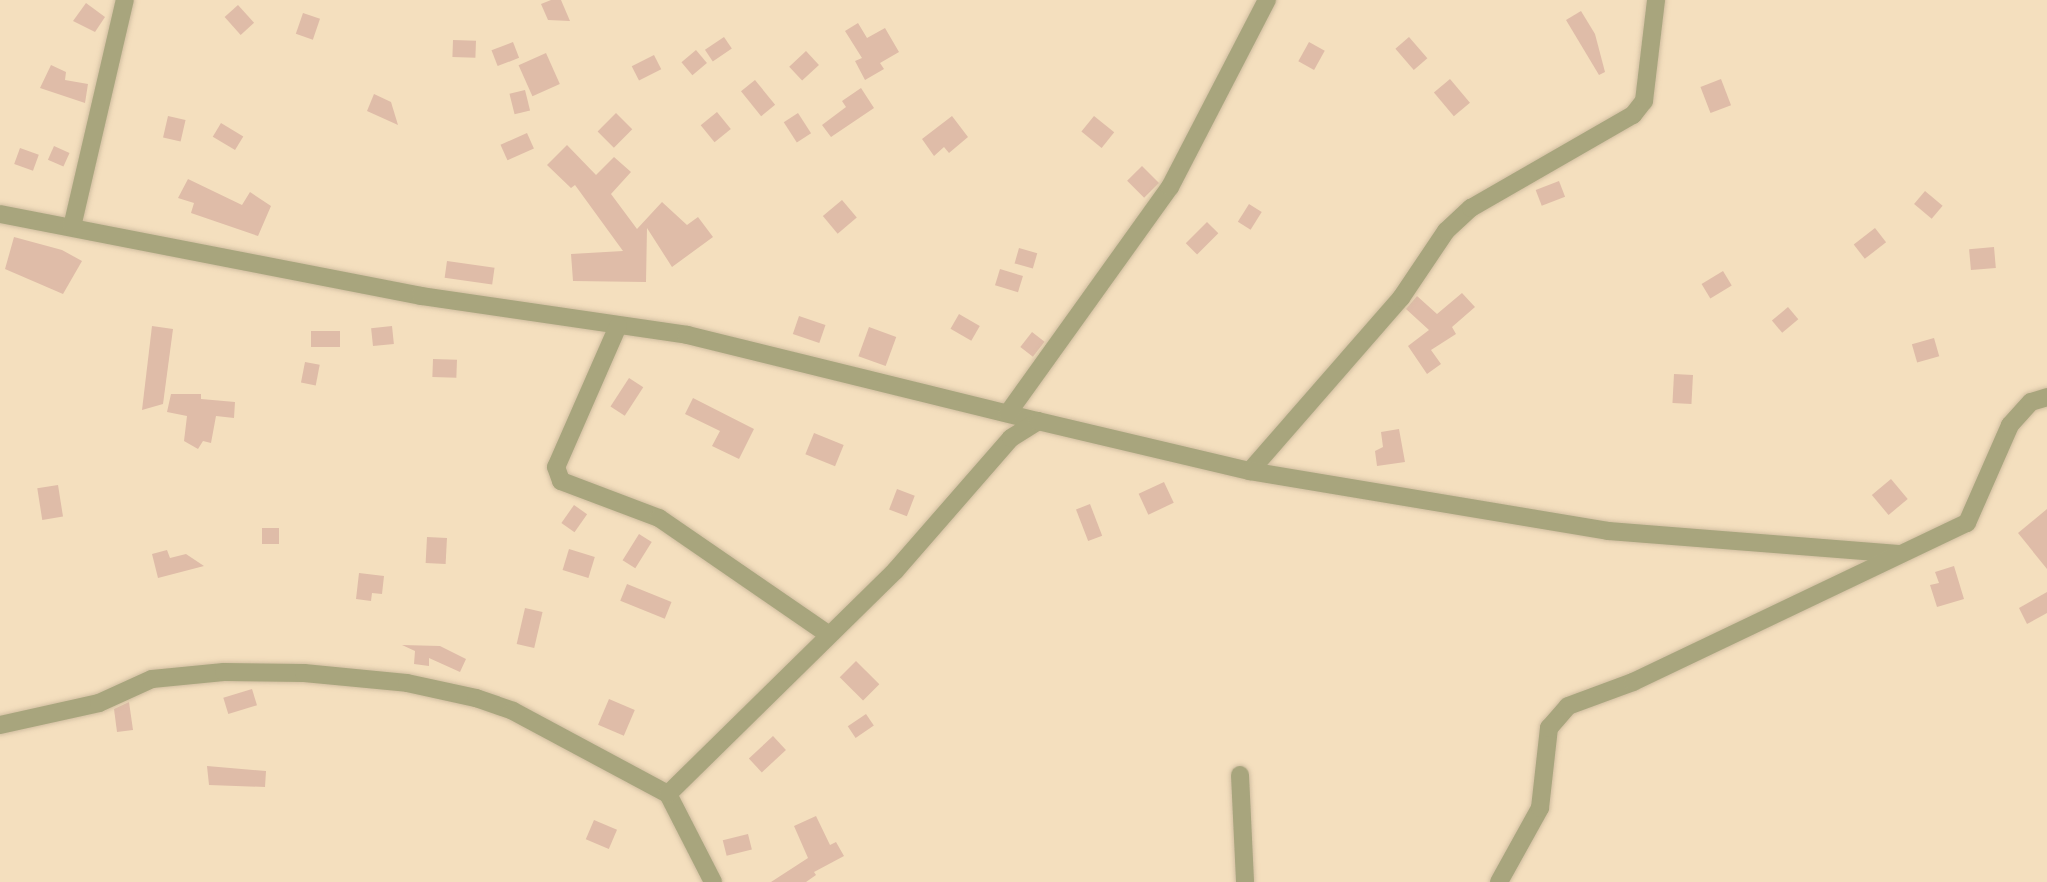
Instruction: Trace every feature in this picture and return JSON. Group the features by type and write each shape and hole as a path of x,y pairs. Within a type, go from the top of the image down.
{"street":[{"path":"72,227 125,0"},
{"path":"1008,413 1170,187 1268,0"},
{"path":"1250,471 1401,298 1454,223 1471,208 1633,115 1644,101 1656,0"},
{"path":"0,214 421,296 687,335 1250,471 1608,531 1899,554"},
{"path":"618,326 556,467 561,481 659,518 828,634"},
{"path":"1499,882 1540,808 1549,728 1568,706 1633,682 1967,523 2010,425 2031,402 2047,397"},
{"path":"668,794 895,571 1011,438 1038,421"},
{"path":"0,725 99,703 152,679 266,672 407,683 513,711 668,794 713,882"},
{"path":"1240,775 1245,882"}],"building":[{"path":"561,0 570,21 548,20 541,4"},
{"path":"86,3 105,17 95,32 73,21"},
{"path":"238,5 254,23 241,35 225,17"},
{"path":"1581,11 1595,34 1605,72 1599,75 1566,20"},
{"path":"303,13 320,19 313,40 296,34"},
{"path":"858,23 867,38 885,28 899,52 880,63 884,69 865,80 855,61 862,58 845,31"},
{"path":"724,37 732,49 713,61 705,50"},
{"path":"1409,37 1427,58 1414,70 1395,49"},
{"path":"453,40 476,41 475,58 452,57"},
{"path":"513,42 519,58 498,66 492,50"},
{"path":"1309,42 1325,51 1314,70 1298,61"},
{"path":"696,50 707,63 692,75 681,62"},
{"path":"806,51 819,65 802,81 789,67"},
{"path":"546,53 560,84 532,96 519,65"},
{"path":"654,55 661,69 639,81 632,66"},
{"path":"51,65 66,72 65,80 88,84 85,103 40,88"},
{"path":"1450,79 1470,103 1454,116 1434,92"},
{"path":"1721,79 1731,105 1710,113 1700,87"},
{"path":"755,80 775,105 761,116 741,91"},
{"path":"861,88 874,108 831,137 822,125 846,107 842,101"},
{"path":"525,90 530,110 515,114 509,94"},
{"path":"374,94 391,102 398,125 367,111"},
{"path":"717,112 731,129 715,142 701,125"},
{"path":"616,113 632,129 614,148 598,131"},
{"path":"798,113 811,133 797,142 784,122"},
{"path":"168,116 186,120 181,141 163,137"},
{"path":"952,116 968,137 949,153 944,147 934,156 922,139"},
{"path":"1094,116 1114,132 1102,148 1081,132"},
{"path":"221,123 243,136 235,150 213,137"},
{"path":"527,133 534,149 507,160 501,145"},
{"path":"567,145 596,175 614,157 631,172 611,194 637,229 662,202 687,225 698,217 713,237 672,267 647,228 646,282 573,281 571,254 623,251 575,185 571,188 547,165"},
{"path":"54,146 70,153 63,167 48,160"},
{"path":"20,148 39,155 33,171 14,164"},
{"path":"1142,166 1159,183 1144,198 1127,181"},
{"path":"188,179 242,205 250,192 271,206 258,236 191,213 194,203 178,198"},
{"path":"1559,181 1565,197 1542,206 1536,190"},
{"path":"1925,191 1943,206 1932,219 1914,204"},
{"path":"842,200 857,218 838,234 823,216"},
{"path":"1249,204 1262,212 1251,230 1238,222"},
{"path":"1207,222 1218,233 1197,255 1186,243"},
{"path":"1875,228 1886,242 1865,259 1854,245"},
{"path":"14,237 62,250 82,261 63,294 5,269"},
{"path":"1994,247 1996,268 1971,270 1969,249"},
{"path":"1019,248 1037,253 1033,269 1015,263"},
{"path":"447,261 495,268 492,285 445,278"},
{"path":"1000,269 1023,276 1018,292 995,285"},
{"path":"1723,271 1732,286 1710,298 1702,284"},
{"path":"1462,293 1475,307 1452,327 1456,334 1431,350 1441,364 1427,374 1408,346 1429,330 1406,309 1417,296 1437,314"},
{"path":"1788,307 1798,319 1782,333 1772,320"},
{"path":"959,314 980,326 971,341 950,329"},
{"path":"799,316 825,325 819,343 793,334"},
{"path":"152,326 173,329 163,404 142,410"},
{"path":"392,326 394,344 373,346 371,328"},
{"path":"869,327 896,337 886,366 858,356"},
{"path":"311,331 340,331 340,347 311,347"},
{"path":"1032,332 1045,342 1033,357 1020,347"},
{"path":"1934,338 1939,356 1917,363 1912,344"},
{"path":"433,359 457,360 456,378 432,377"},
{"path":"305,362 320,365 316,385 301,383"},
{"path":"1674,374 1693,375 1691,404 1672,403"},
{"path":"629,378 643,387 625,416 610,407"},
{"path":"171,394 201,394 201,399 235,402 234,418 216,416 211,443 203,441 198,449 184,441 187,416 167,412"},
{"path":"693,398 754,429 739,459 712,446 720,431 685,414"},
{"path":"1399,429 1405,462 1377,466 1375,451 1383,447 1381,432"},
{"path":"814,433 844,445 835,466 805,454"},
{"path":"1891,479 1908,499 1889,515 1872,495"},
{"path":"1164,482 1174,503 1148,515 1139,494"},
{"path":"58,485 63,517 42,520 37,488"},
{"path":"897,489 915,496 907,516 889,510"},
{"path":"1090,504 1102,536 1088,541 1076,509"},
{"path":"574,505 587,514 574,532 561,523"},
{"path":"2047,509 2047,569 2018,533"},
{"path":"262,528 279,528 279,544 262,544"},
{"path":"639,534 652,542 635,568 623,560"},
{"path":"427,537 447,538 446,564 426,563"},
{"path":"569,549 595,557 588,578 563,570"},
{"path":"167,550 170,558 186,554 204,566 158,578 152,554"},
{"path":"1954,566 1964,599 1937,607 1930,585 1939,583 1935,572"},
{"path":"359,573 384,576 382,594 372,593 371,601 356,599"},
{"path":"627,584 672,602 665,619 620,601"},
{"path":"2047,592 2047,613 2027,624 2019,608"},
{"path":"525,608 543,612 534,648 517,644"},
{"path":"402,645 440,646 466,659 460,672 429,658 429,666 414,664 415,651"},
{"path":"856,661 879,684 863,701 840,677"},
{"path":"252,689 257,705 228,714 223,698"},
{"path":"609,699 635,710 624,736 598,725"},
{"path":"129,702 133,730 117,732 114,709"},
{"path":"866,714 874,726 856,738 848,726"},
{"path":"773,736 786,750 762,772 749,759"},
{"path":"207,766 266,771 265,787 209,785"},
{"path":"816,816 830,845 836,842 844,856 814,872 816,875 806,882 771,882 808,858 794,826"},
{"path":"594,820 617,830 609,849 586,839"},
{"path":"748,834 752,850 727,856 723,840"}]}
